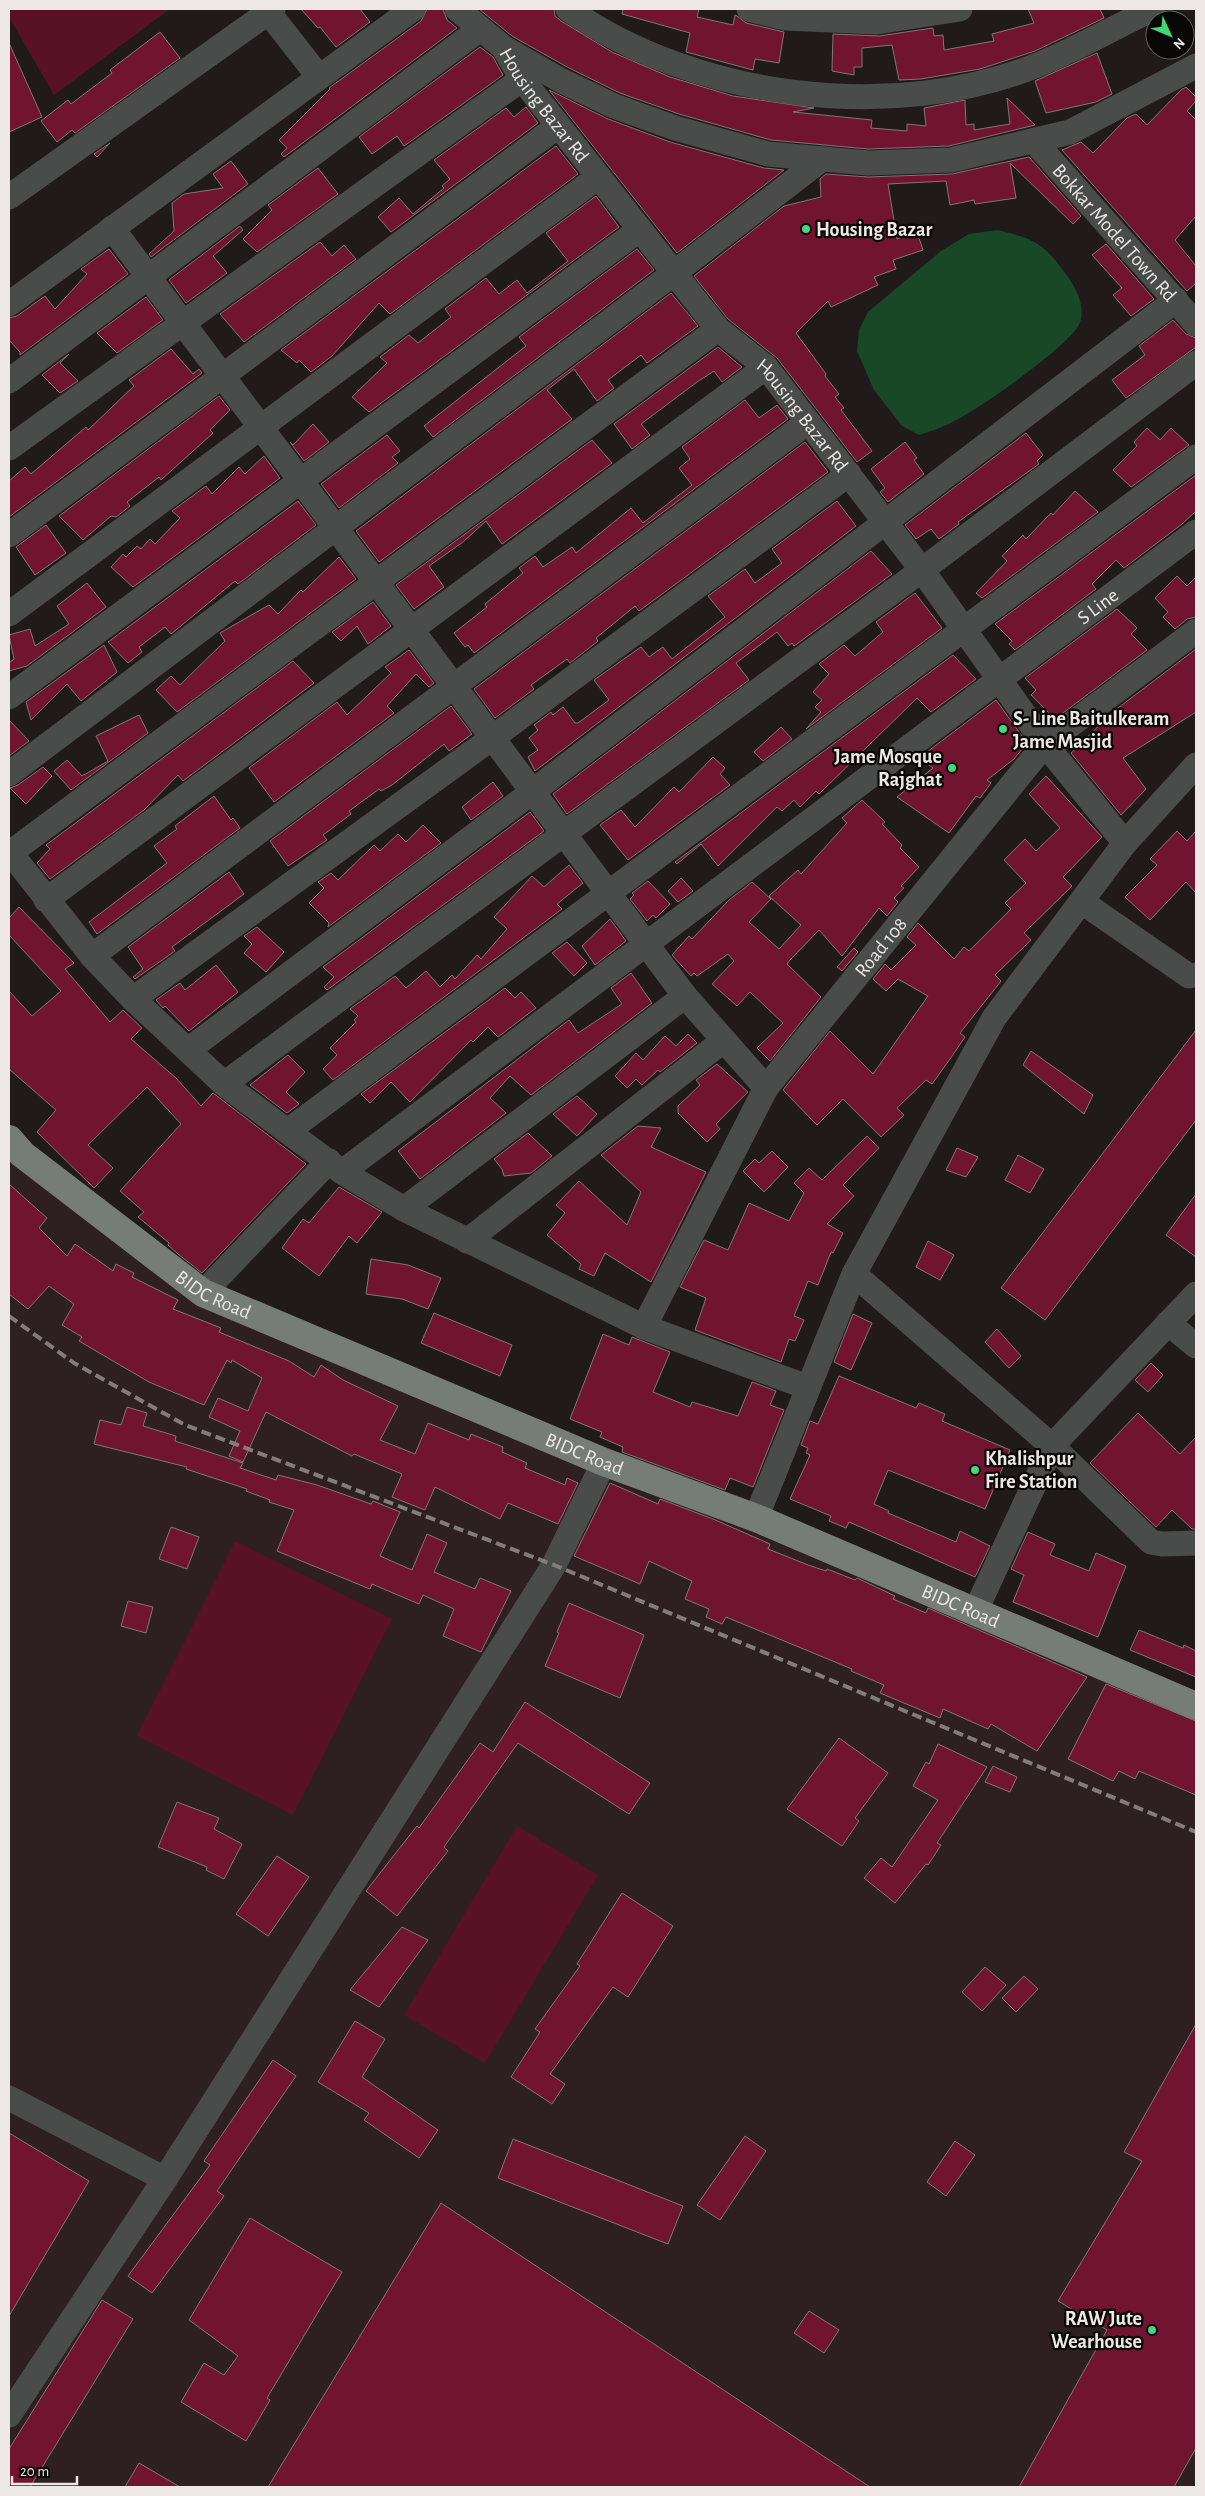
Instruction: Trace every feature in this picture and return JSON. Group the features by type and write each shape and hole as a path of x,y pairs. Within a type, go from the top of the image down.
{"main road":[{"name":"BIDC Road","path":"9,1140 22,1154 204,1293 604,1462 756,1518 1196,1706"}],"street":[{"path":"9,304 413,9"},
{"name":"Housing Bazar Rd","path":"457,9 504,48 522,79 718,329 766,367 922,570 962,630 1045,744 1125,843"},
{"path":"568,9 618,38 662,59 707,75 754,86 802,94 850,97 946,90 994,79 1040,64 1153,9"},
{"path":"749,9 785,18 876,22 960,9"},
{"path":"9,197 269,10 319,77"},
{"path":"9,381 480,29"},
{"path":"504,48 562,81 614,106 676,128 768,154 868,163 951,160 1070,132 1196,66"},
{"path":"9,448 522,79"},
{"path":"9,535 558,126"},
{"name":"Bokkar Model Town Rd","path":"1034,141 1196,324"},
{"path":"9,774 674,274 822,159"},
{"path":"9,614 598,177"},
{"path":"112,228 646,945 685,996 766,1088"},
{"path":"9,696 640,230"},
{"path":"188,1050 532,792 1176,300"},
{"path":"718,329 9,852 92,956 133,999 224,1084 289,1130 335,1167 404,1209 644,1327 807,1388"},
{"path":"224,1084 565,835 922,570 1196,363"},
{"path":"46,900 412,631 766,367"},
{"path":"92,956 808,422"},
{"path":"289,1130 1196,457"},
{"path":"133,999 492,738 849,474"},
{"name":"S Line","path":"204,1293 335,1167 646,945 1196,532"},
{"name":"Road 108","path":"644,1327 766,1088 1045,744 1196,631"},
{"path":"756,1518 854,1274 994,1018 1125,843 1196,765"},
{"path":"1082,902 1189,976 1196,975"},
{"path":"404,1209 685,996"},
{"path":"467,1241 723,1041"},
{"path":"854,1274 1052,1446 1152,1542 1162,1544 1196,1543"},
{"path":"975,1612 1052,1446 1196,1294"},
{"path":"1168,1324 1196,1346"},
{"path":"9,2415 165,2179 554,1565 604,1462"},
{"path":"9,2098 165,2179"}],"shaded area":[{"path":"9,9 170,9 54,95 9,17"},
{"path":"997,230 1028,239 1043,248 1050,255 1069,278 1076,290 1082,309 1080,322 1074,332 1062,344 1005,389 953,422 919,435 902,426 874,390 857,351 859,330 868,312 941,251 969,234"},
{"path":"9,1138 203,1293 1196,1698 1196,2487 9,2487"},
{"path":"235,1541 392,1619 293,1815 137,1736"},
{"path":"517,1826 598,1875 485,2063 404,2015"}],"building":[{"path":"301,9 360,9 370,22 336,47 320,27 318,28"},
{"path":"427,9 443,9 447,20 457,28 284,157 281,154 287,148 279,140 329,88 421,21"},
{"path":"479,9 554,9 555,16 561,21 612,52 670,77 733,96 814,108 793,112 872,120 871,128 907,131 907,124 926,126 924,108 965,100 966,125 974,124 974,130 1010,124 1007,98 1035,125 949,146 868,149 771,140 679,114 620,93 569,68 512,36"},
{"path":"623,9 699,9 697,17 733,25 735,15 746,23 784,32 779,63 755,59 753,70 686,52 690,33 622,14"},
{"path":"1028,9 1100,9 1104,18 1035,51 980,69 921,79 899,80 892,45 862,48 862,67 854,67 854,75 832,71 833,34 879,36 933,28 934,36 943,35 944,50 994,41 992,34 1034,23"},
{"path":"160,32 180,58 75,133 72,130 57,142 41,121 68,100 71,104 112,73 110,70"},
{"path":"9,43 42,117 9,132"},
{"path":"480,47 493,57 503,75 404,146 397,136 372,154 359,137"},
{"path":"1097,53 1112,94 1096,102 1046,113 1035,81"},
{"path":"1186,87 1196,97 1196,101 1187,111 1196,120 1196,216 1175,240 1196,266 1196,283 1187,291 1062,150 1081,142 1093,153 1127,118 1136,114 1147,125"},
{"path":"549,90 608,119 670,142 764,168 784,170 677,253"},
{"path":"526,107 538,123 391,232 378,217 399,198 413,214 444,188 442,186 450,179 434,160 506,108 514,117"},
{"path":"110,143 97,157 94,154"},
{"path":"556,146 578,174 390,314 379,303 332,356 311,372 299,360 297,363 281,350"},
{"path":"1029,157 1081,216 1073,224 1010,163 1016,198 975,204 974,200 950,205 946,181 888,184 897,239 917,232 923,250 893,260 896,269 874,277 878,285 831,307 828,301 796,333 839,394 835,397 844,408 841,410 872,451 857,462 777,358 728,319 694,276 784,206 821,197 820,179 826,174 868,177 952,174"},
{"path":"231,161 248,184 151,257 149,254 174,231 172,203 184,194 223,188 213,174"},
{"path":"318,168 338,194 257,252 243,239 272,210 268,205"},
{"path":"596,196 619,227 369,412 352,397 387,363 380,357 409,335 418,343 451,317 445,309 486,278 499,294 517,280 527,293 568,261 546,233"},
{"path":"240,226 243,230 213,256 227,273 186,303 169,280"},
{"path":"320,242 332,256 344,245 356,259 244,342 220,314"},
{"path":"1106,244 1154,299 1131,316 1113,295 1122,288 1092,255"},
{"path":"109,249 128,274 20,355 20,352 9,340 9,318 17,316 45,296 55,309 87,274 81,269"},
{"path":"637,249 654,270 433,437 424,426 526,346 519,337"},
{"path":"671,293 698,326 647,363 641,355 608,380 614,388 597,401 574,369 547,390 572,419 379,562 356,531"},
{"path":"146,297 163,320 117,353 97,333"},
{"path":"1173,320 1186,334 1196,338 1196,347 1126,398 1112,380 1145,355 1139,346"},
{"path":"718,347 742,367 722,382 714,371 697,382 641,424 650,435 632,449 614,424"},
{"path":"171,349 193,374 199,369 202,373 9,517 9,481 25,467 31,474 86,427 88,430 134,386 129,380"},
{"path":"69,354 60,363 78,381 60,393 42,375"},
{"path":"219,396 230,410 210,430 213,433 161,480 159,477 127,502 130,506 116,517 111,516 83,540 59,516"},
{"path":"745,400 759,418 777,405 788,419 474,653 468,645 465,647 454,633 487,607 485,604 523,573 519,568 535,556 543,567 572,547 576,553 631,508 643,523 692,485 679,468 690,459 682,447"},
{"path":"313,424 329,442 304,461 290,442 293,445"},
{"path":"1147,428 1160,440 1171,428 1189,445 1131,487 1113,470 1137,446 1134,442"},
{"path":"1026,433 1043,455 1037,461 1039,464 958,522 959,524 939,539 931,529 916,539 905,525"},
{"path":"387,435 400,451 392,457 398,463 339,508 321,484"},
{"path":"592,440 612,463 502,544 486,521 463,542 429,566 444,587 414,609 396,585"},
{"path":"805,442 828,472 639,611 635,606 596,638 598,641 570,663 567,659 531,685 534,689 495,718 474,689"},
{"path":"905,442 917,458 914,460 924,474 888,502 880,492 885,488 871,469"},
{"path":"264,456 280,478 133,587 111,567 123,554 126,557 137,546 141,549 150,539 155,544 180,518 172,511 206,486 212,494 239,467 245,474"},
{"path":"1196,475 1196,511 1182,524 1124,568 1116,560 1092,584 1096,589 1015,650 1009,644 1012,641 995,624"},
{"path":"1075,491 1098,512 982,598 976,593 1007,561 1002,556 1023,535 1026,539 1051,513 1053,515"},
{"path":"298,501 316,525 238,584 235,581 171,634 165,627 139,647 142,652 128,663 108,642"},
{"path":"837,501 856,526 535,771 528,757 538,750 529,738 538,730 534,725 551,712 553,715 563,707 575,723 578,723 609,700 594,680 641,647 649,657 663,647 672,659 725,617 708,596 745,569 755,583 782,563 772,549"},
{"path":"46,525 66,553 35,575 16,547"},
{"path":"871,551 892,574 794,646 792,643 788,646 777,632 736,663 749,680 567,814 553,794"},
{"path":"339,557 356,579 177,712 156,690 171,676 180,685 225,641 220,633 269,605 278,614 301,590 303,592"},
{"path":"1177,576 1187,586 1196,577 1196,617 1187,619 1175,629 1163,617 1168,612 1155,598"},
{"path":"87,583 106,607 27,666 9,671 9,663 14,659 9,635 30,629 35,646 69,624 57,606"},
{"path":"915,593 942,628 806,729 821,712 815,707 822,700 813,692 829,674 819,664 844,645 855,656 883,632 876,622"},
{"path":"373,602 391,626 368,644 357,626 341,641 332,632"},
{"path":"1117,609 1137,628 1131,634 1147,650 1055,719 1031,695 1036,690 1025,678"},
{"path":"104,645 117,672 81,701 67,684 31,720 26,702"},
{"path":"1196,649 1196,712 1123,758 1146,789 1121,815 1071,753 1114,711"},
{"path":"409,650 434,683 429,687 416,674 387,706 394,713 274,802 249,768 337,702 347,715 391,673 385,667"},
{"path":"953,655 976,679 931,712 917,698 819,794 816,791 800,807 794,800 782,811 777,807 718,866 701,844 677,864 675,862"},
{"path":"293,661 314,683 183,781 178,775 144,810 50,879 37,863 50,849 46,845"},
{"path":"996,700 1027,743 1014,759 987,780 991,783 980,798 976,796 949,833 897,797 933,768 919,758"},
{"path":"451,706 472,734 449,751 444,744 392,785 381,791 379,789 349,811 351,814 323,835 327,840 288,866 270,841"},
{"path":"139,715 148,733 71,790 54,771 67,760 82,776 108,761 96,736"},
{"path":"9,720 29,741 9,756"},
{"path":"781,727 792,739 763,761 754,752"},
{"path":"713,757 725,768 720,774 730,785 628,860 600,825 621,810 635,827 674,787 679,792"},
{"path":"43,767 52,776 26,804 10,788 18,785"},
{"path":"1046,776 1102,837 1063,877 1072,886 1024,933 1031,940 995,975 1001,981 960,1033 965,1037 950,1059 932,1084 926,1080 897,1108 904,1115 881,1137 843,1099 817,1125 783,1090 830,1031 873,1074 928,996 898,979 886,991 873,979 885,964 891,970 916,945 907,937 918,923 954,959 964,947 969,951 1011,909 1005,903 1026,883 1004,860 1025,839 1036,851 1060,828 1029,794"},
{"path":"493,782 503,796 471,820 462,807"},
{"path":"214,796 231,820 233,818 240,828 97,934 89,922 167,863 154,846 177,829 175,826"},
{"path":"862,800 885,822 882,824 902,845 900,848 919,867 901,886 904,888 894,898 898,902 887,916 879,908 842,956 819,930 790,960 787,964 821,997 770,1061 757,1048 783,1023 750,992 737,1006 712,984 734,961 728,954 697,976 694,973 691,976 672,955 689,936 692,939 729,900 752,882 771,899 749,922 779,949 801,925 769,896 798,870 801,874 847,823 842,818"},
{"path":"530,812 544,831 327,990 324,987 334,977 323,967"},
{"path":"423,825 441,843 328,927 329,923 309,903 324,888 318,882 331,873 338,880 374,845 380,851 398,834 406,842"},
{"path":"1177,831 1187,841 1196,831 1196,893 1186,882 1150,920 1125,897 1157,865 1150,859"},
{"path":"569,865 583,883 557,904 562,909 333,1080 323,1069 337,1055 330,1048 356,1022 354,1020 358,1016 350,1009 395,976 406,988 426,971 440,987 452,975 455,979 477,955 481,959 507,929 494,917 532,876 544,887"},
{"path":"229,872 244,894 172,947 175,951 135,979 133,977 143,969 128,947"},
{"path":"681,878 693,891 678,902 668,891"},
{"path":"648,881 670,904 656,918 653,915 647,921 630,899 634,895 632,893"},
{"path":"19,907 74,963 65,969 110,1022 123,1010 142,1028 131,1039 176,1078 201,1106 213,1093 306,1164 202,1273 178,1254 168,1245 169,1243 138,1217 144,1212 120,1191 181,1124 147,1087 88,1145 113,1168 94,1188 37,1132 56,1110 9,1069 9,991 32,1016 61,991 9,935 9,918"},
{"path":"610,919 626,941 595,965 582,946"},
{"path":"257,927 284,952 266,972 244,953 252,944 244,936"},
{"path":"567,942 587,963 574,976 552,953"},
{"path":"854,948 858,952 842,971 837,967"},
{"path":"216,965 238,992 189,1031 165,1006 163,1008 156,1000 180,983 185,990"},
{"path":"631,973 652,1003 531,1095 510,1076 490,1098 506,1113 420,1179 398,1151 569,1020 578,1033 622,1004 611,988"},
{"path":"505,988 515,998 521,992 536,1008 498,1037 488,1027 473,1042 471,1040 410,1102 391,1082 370,1103 361,1094"},
{"path":"1196,1030 1196,1120 1045,1320 1001,1288"},
{"path":"688,1034 697,1043 660,1072 658,1070 642,1085 636,1079 627,1088 615,1076 636,1053 643,1060 665,1036 676,1046"},
{"path":"1031,1051 1093,1095 1084,1114 1023,1065"},
{"path":"288,1055 305,1072 286,1092 299,1104 287,1113 250,1085"},
{"path":"717,1064 748,1092 716,1124 720,1129 707,1142 678,1113 678,1106 700,1085 696,1080"},
{"path":"577,1096 597,1114 577,1136 553,1114"},
{"path":"638,1126 661,1128 651,1147 706,1172 651,1282 605,1253 594,1276 579,1269 581,1264 547,1235 565,1213 556,1205 579,1181 627,1225 641,1192 601,1155"},
{"path":"528,1133 552,1156 531,1173 504,1176 502,1169 494,1159"},
{"path":"867,1136 879,1148 843,1185 854,1196 827,1224 843,1233 833,1253 831,1252 818,1285 808,1281 794,1316 804,1320 795,1341 789,1339 781,1362 695,1330 706,1298 680,1287 704,1240 728,1250 749,1203 789,1221 804,1193 794,1183 809,1168 822,1180"},
{"path":"957,1148 978,1157 966,1177 946,1170"},
{"path":"772,1151 788,1167 764,1192 743,1171 755,1159 759,1163"},
{"path":"1018,1155 1044,1169 1030,1193 1005,1180"},
{"path":"9,1184 47,1218 39,1228 67,1256 75,1244 113,1271 116,1264 134,1273 132,1277 178,1300 173,1309 221,1328 219,1332 289,1361 314,1377 321,1365 343,1380 398,1406 380,1440 415,1454 428,1423 469,1440 471,1434 503,1447 502,1452 527,1463 525,1468 565,1485 567,1478 578,1483 558,1524 508,1503 500,1519 435,1487 425,1510 392,1497 402,1474 354,1454 352,1456 266,1412 243,1462 229,1456 240,1431 209,1417 218,1398 248,1411 262,1378 232,1360 231,1363 227,1360 204,1405 149,1382 79,1341 82,1337 62,1325 74,1304 49,1286 28,1309 9,1294"},
{"path":"339,1187 382,1212 357,1243 349,1236 319,1276 282,1248 303,1219 309,1223"},
{"path":"1196,1194 1196,1257 1166,1235"},
{"path":"928,1241 954,1255 940,1280 916,1267"},
{"path":"371,1259 408,1265 441,1278 428,1309 402,1299 366,1294"},
{"path":"434,1313 512,1345 500,1376 421,1343"},
{"path":"853,1314 872,1323 851,1370 834,1362"},
{"path":"997,1329 1021,1356 1009,1368 985,1342"},
{"path":"603,1334 629,1345 632,1337 670,1352 653,1392 690,1407 692,1402 738,1416 752,1382 776,1391 770,1405 784,1410 753,1487 730,1478 725,1490 622,1452 623,1447 600,1437 602,1432 570,1419"},
{"path":"1151,1363 1163,1375 1148,1392 1135,1380"},
{"path":"839,1376 916,1408 919,1403 945,1414 942,1421 1010,1450 985,1509 888,1470 874,1504 889,1511 888,1513 956,1542 960,1531 990,1546 975,1577 849,1522 846,1528 829,1521 831,1516 790,1499 810,1455 806,1453 808,1448 801,1445 810,1421 818,1424"},
{"path":"127,1407 147,1413 143,1426 176,1436 175,1441 243,1463 240,1468 276,1480 278,1475 317,1485 371,1504 373,1501 400,1512 380,1556 412,1570 427,1534 447,1543 434,1572 475,1589 480,1578 511,1591 481,1652 443,1636 454,1609 423,1595 419,1604 372,1584 370,1589 277,1551 294,1510 269,1502 270,1500 246,1491 247,1489 186,1469 187,1467 94,1444 100,1420 121,1425"},
{"path":"1138,1413 1180,1454 1196,1437 1196,1529 1192,1529 1172,1510 1156,1527 1090,1463"},
{"path":"610,1483 658,1504 660,1499 713,1519 770,1544 768,1549 826,1571 827,1569 855,1580 857,1578 895,1596 893,1599 926,1613 928,1608 1087,1677 1037,1751 991,1724 988,1729 943,1709 940,1718 880,1693 884,1685 851,1671 852,1669 726,1617 722,1624 706,1617 709,1609 685,1599 692,1581 649,1561 640,1584 574,1556"},
{"path":"171,1527 199,1537 187,1569 159,1559"},
{"path":"1028,1532 1055,1544 1050,1555 1089,1571 1096,1553 1126,1566 1098,1637 1013,1602 1024,1575 1011,1569"},
{"path":"128,1601 153,1607 146,1633 121,1626"},
{"path":"569,1603 644,1635 620,1698 545,1666"},
{"path":"1139,1630 1183,1648 1184,1645 1196,1651 1196,1677 1130,1650"},
{"path":"1106,1684 1196,1721 1196,1795 1139,1771 1135,1779 1119,1771 1113,1781 1068,1759"},
{"path":"525,1702 650,1783 629,1814 518,1743 444,1847 448,1851 397,1916 366,1891 417,1826 419,1828 480,1743 493,1752"},
{"path":"839,1738 888,1773 855,1818 859,1821 842,1846 787,1809"},
{"path":"938,1744 987,1767 937,1843 941,1845 928,1865 926,1864 895,1903 864,1878 881,1858 892,1867 938,1800 913,1786 926,1762 929,1764"},
{"path":"993,1766 1017,1777 1010,1792 985,1782"},
{"path":"177,1802 219,1818 214,1829 242,1844 224,1879 206,1870 207,1867 158,1847"},
{"path":"277,1856 309,1877 268,1936 236,1914"},
{"path":"622,1893 673,1926 628,1997 613,1987 550,2074 565,2084 552,2104 511,2077 540,2032 535,2029 580,1966 577,1964"},
{"path":"402,1927 428,1940 379,2007 350,1990"},
{"path":"985,1967 1006,1985 982,2011 962,1992"},
{"path":"1024,1976 1038,1989 1016,2012 1002,1998"},
{"path":"355,2021 385,2039 362,2077 438,2130 419,2158 364,2120 369,2113 318,2082"},
{"name":"RAW Jute Wearhouse","path":"1196,2024 1196,2448 1174,2487 1019,2487 1107,2330 1058,2301 1142,2161 1124,2152"},
{"path":"273,2060 296,2076 217,2191 224,2196 152,2293 128,2276 210,2165 204,2161"},
{"path":"9,2133 89,2181 9,2316"},
{"path":"745,2136 766,2151 720,2220 697,2205"},
{"path":"513,2139 683,2206 668,2244 498,2178"},
{"path":"955,2141 975,2155 946,2196 927,2182"},
{"path":"441,2203 870,2487 268,2487"},
{"path":"250,2218 342,2272 267,2398 270,2400 246,2441 181,2402 204,2363 224,2375 238,2356 189,2320"},
{"path":"102,2300 133,2319 30,2487 9,2487 9,2449"},
{"path":"809,2311 839,2330 824,2353 794,2333"},
{"path":"139,2463 180,2487 125,2487"}],"railway":[{"path":"9,1316 74,1363 185,1425 554,1565 1196,1832"}],"place":[{"name":"Housing Bazar","path":"806,229"},
{"name":"S- Line Baitulkeram Jame Masjid","path":"1003,729"},
{"name":"Jame Mosque Rajghat","path":"952,768"},
{"name":"Khalishpur Fire Station","path":"975,1470"},
{"name":"RAW Jute Wearhouse","path":"1152,2330"}]}
